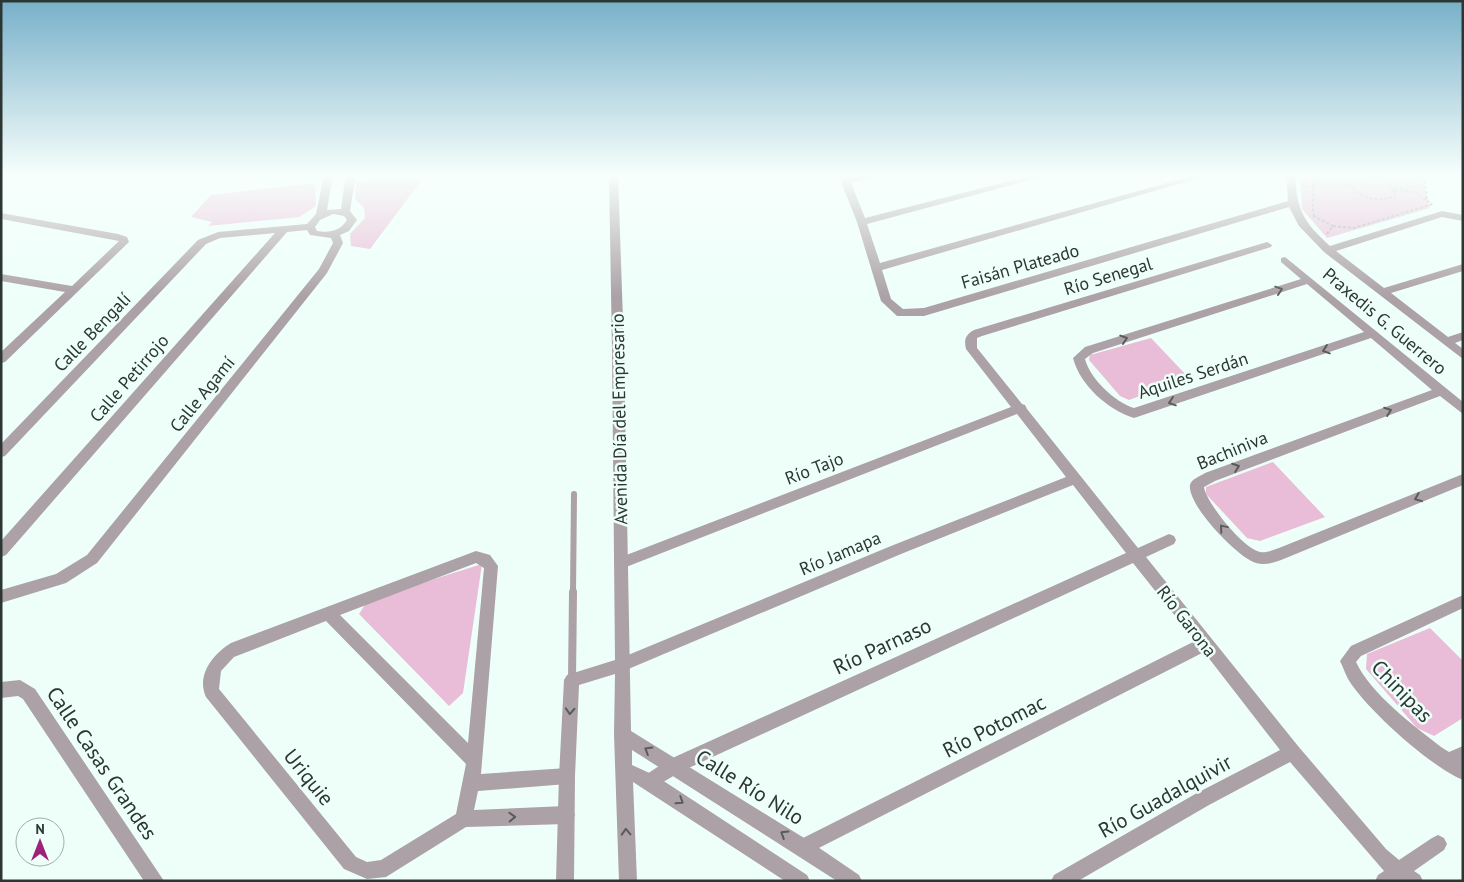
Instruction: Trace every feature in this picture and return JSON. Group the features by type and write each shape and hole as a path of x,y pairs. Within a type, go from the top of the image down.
{"street":[{"path":"310,227 313,220 321,215"},
{"path":"310,227 314,233 323,236 336,234 350,225 352,220 350,215"},
{"name":"Avenida Día del Empresario","path":"614,215 620,421 622,734 628,881"},
{"path":"859,215 875,268 1062,215"},
{"path":"862,222 888,215"},
{"name":"Faisán Plateado","path":"875,268 886,301 901,313 924,312 1251,215"},
{"path":"1298,215 1302,225 1324,246 1463,355"},
{"path":"1324,246 1441,215"},
{"path":"1450,215 1463,218"},
{"path":"1,216 123,239 124,242 75,290 4,353"},
{"path":"284,229 310,227"},
{"name":"Calle Bengalí","path":"1,452 202,242 209,238 284,229"},
{"name":"Calle Petirrojo","path":"1,551 284,229"},
{"name":"Calle Agamí","path":"1,597 81,569 92,559 323,271 338,243 336,234"},
{"name":"Río Senegal","path":"972,349 970,342 972,336 978,332 1042,315 1267,245"},
{"name":"Praxedis G. Guerrero","path":"1285,260 1463,409"},
{"path":"1383,292 1463,267"},
{"path":"1,277 75,290"},
{"name":"Aquiles Serdán","path":"1309,280 1089,350 1079,358 1079,364 1086,375 1117,407 1128,413 1134,413 1372,334"},
{"path":"1446,342 1463,336"},
{"name":"Río Garona","path":"972,349 1021,408 1205,644 1292,752 1368,841 1391,876 1414,881"},
{"name":"Bachiniva","path":"1441,391 1210,477 1197,485 1196,490 1204,505 1237,544 1252,556 1259,558 1281,554 1463,479"},
{"name":"Río Tajo","path":"621,563 1021,408"},
{"name":"Río Jamapa","path":"621,665 886,554 1075,479"},
{"name":"Río Parnaso","path":"650,782 674,766 1169,540"},
{"name":"Uriquie","path":"476,557 485,559 491,566 475,761 464,819 386,868 372,872 360,870 350,863 211,692 210,679 214,666 225,654 464,560 476,557"},
{"name":"Chinipas","path":"1463,601 1356,651 1348,661 1358,681 1417,739 1446,762 1463,772"},
{"path":"329,614 475,761"},
{"name":"Río Potomac","path":"803,846 1205,644"},
{"path":"565,881 567,776 572,680 621,665"},
{"name":"Calle Casas Grandes","path":"1,690 20,688 29,694 155,881"},
{"name":"Calle Río Nilo","path":"622,734 803,846 853,881"},
{"name":"Río Guadalquivir","path":"1060,881 1203,799 1292,752"},
{"path":"1446,762 1463,754"},
{"path":"623,768 650,782 801,881"},
{"path":"472,783 567,776"},
{"path":"464,819 566,815"},
{"path":"1391,876 1438,844"}],"lane":[{"path":"572,680 574,494"}],"path":[{"path":"1324,246 1333,226 1354,228 1396,215"}],"shaded area":[{"path":"193,215 302,215 299,217 208,226 212,222 191,217"},
{"path":"365,215 395,215 370,249 351,246 350,234 365,218"},
{"path":"1307,215 1405,215 1327,238"},
{"path":"1151,338 1189,378 1129,400 1120,396 1089,360 1090,355"},
{"path":"1273,462 1325,517 1260,541 1247,538 1206,494 1206,487"},
{"path":"482,564 463,693 449,706 359,614 368,600"},
{"path":"1430,628 1463,661 1463,718 1434,736 1417,728 1366,669 1367,654"}]}
